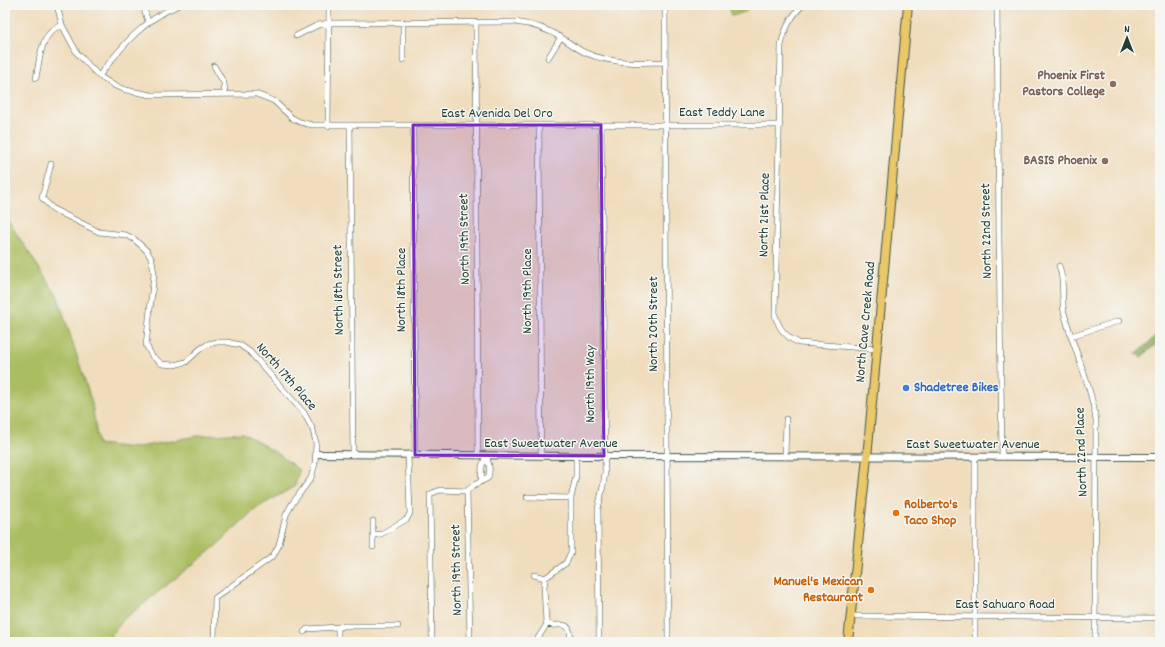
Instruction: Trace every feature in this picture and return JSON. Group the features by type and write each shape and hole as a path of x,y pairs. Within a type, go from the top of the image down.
{"main road":[{"name":"North Cave Creek Road","path":"848,642 867,456 908,5"}],"street":[{"name":"East Avenida Del Oro","path":"57,5 62,25 77,53 99,76 115,86 137,93 151,95 256,94 274,101 292,118 312,125 665,126"},
{"path":"143,5 148,22"},
{"path":"99,76 126,43 148,22 179,5"},
{"path":"328,126 329,5"},
{"name":"North 20th Street","path":"665,5 668,642"},
{"name":"North 21st Place","path":"803,5 786,27 782,39 775,315 783,332 791,339 799,343 877,349"},
{"name":"North 22nd Street","path":"998,5 998,220 1002,457"},
{"path":"403,22 403,60"},
{"path":"296,36 318,25 329,23 476,22 526,24 544,29 584,52 609,60 623,62 665,62"},
{"name":"North 19th Street","path":"476,22 478,456"},
{"path":"36,78 41,49 52,30 62,25"},
{"path":"548,58 560,37"},
{"path":"214,66 224,83 225,94"},
{"name":"North 18th Place","path":"413,125 415,455"},
{"name":"North 19th Way","path":"599,642 598,509 603,486 604,456 601,125"},
{"name":"East Teddy Lane","path":"665,126 780,125"},
{"name":"North 18th Street","path":"350,126 353,455"},
{"name":"North 19th Place","path":"539,126 541,456"},
{"name":"North 17th Place","path":"51,164 42,198 52,209 99,232 126,235 134,239 147,251 152,260 154,274 146,345 152,356 162,364 174,365 186,362 208,344 227,342 240,345 250,352 304,413 313,430 316,454 311,478 286,515 279,545 272,556 215,598 214,642"},
{"name":"North 22nd Place","path":"1059,266 1062,275 1064,310 1093,405 1096,421 1095,642"},
{"path":"1071,336 1119,321"},
{"path":"785,457 786,420"},
{"name":"East Sweetwater Avenue","path":"316,454 666,457 1160,457"},
{"path":"373,535 381,534 408,519 410,513 408,455"},
{"path":"432,642 430,494 440,490 467,491 474,485 488,478 490,466 486,456"},
{"path":"538,638 547,624 544,588 545,578 566,563 572,552 571,498 576,476 576,456"},
{"path":"975,457 975,642"},
{"name":"North 19th Street","path":"467,491 470,642"},
{"path":"527,497 571,498"},
{"path":"373,521 373,547"},
{"path":"534,575 545,578"},
{"name":"East Sahuaro Road","path":"851,616 1160,618"},
{"path":"547,624 561,624 567,627 571,632 571,642"},
{"path":"304,632 307,629 338,628 344,626 398,626"},
{"path":"338,628 338,642"}],"highlighted area":[{"path":"413,125 601,125 604,456 415,455"}],"green space":[{"path":"745,5 747,11 732,16 730,9"},
{"path":"5,216 58,297 92,403 98,444 134,448 197,436 243,433 280,455 299,470 295,486 255,509 216,546 123,620 106,642 5,642"},
{"path":"1160,332 1160,341 1141,357 1136,354"}],"place":[{"name":"Phoenix First Pastors College","path":"1113,84"},
{"name":"BASIS Phoenix","path":"1105,161"},
{"name":"Shadetree Bikes","path":"906,388"},
{"name":"Rolberto's Taco Shop","path":"896,513"},
{"name":"Manuel's Mexican Restaurant","path":"871,590"}]}
